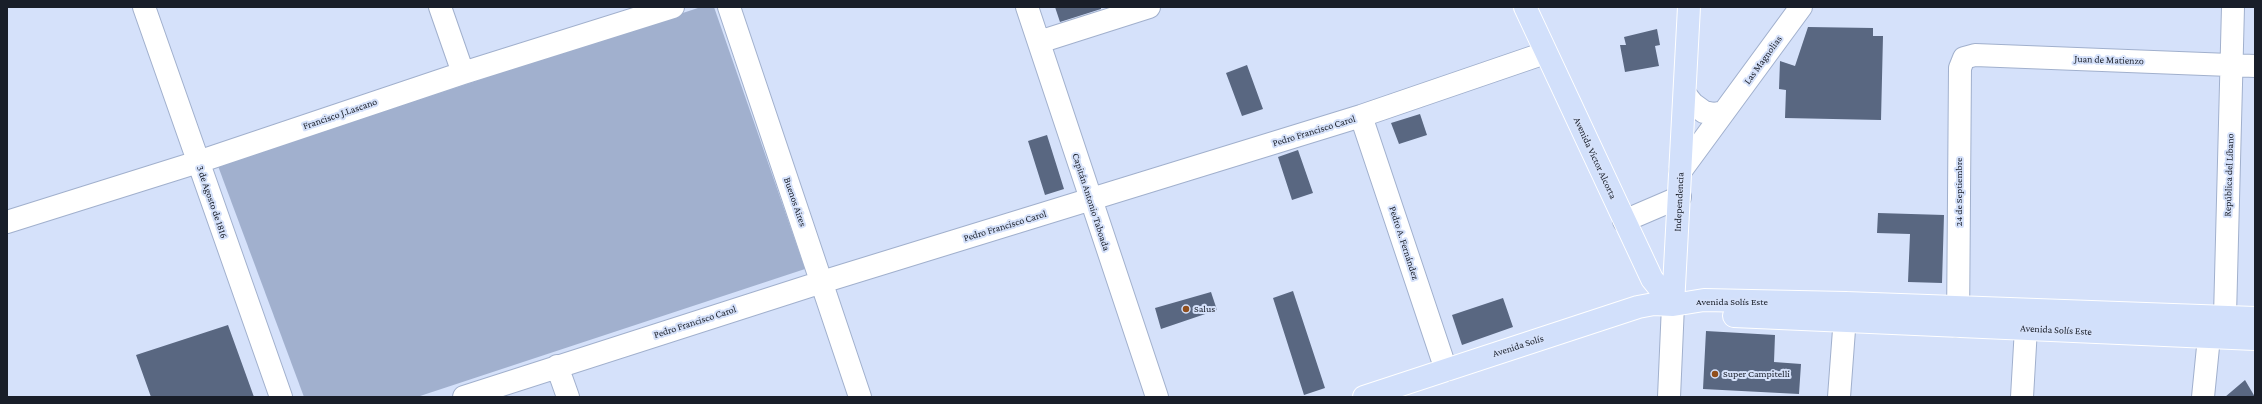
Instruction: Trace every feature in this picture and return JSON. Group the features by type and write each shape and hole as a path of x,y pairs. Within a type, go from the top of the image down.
{"main road":[{"name":"Independencia","path":"1673,305 1689,7"},
{"name":"Avenida Victor Alcorta","path":"1529,8 1545,53 1652,279 1673,305"},
{"name":"Avenida Solís Este","path":"1673,305 1704,300 1846,312 1958,316 2225,316 2255,318"},
{"name":"Avenida Solís","path":"1364,397 1638,307 1654,304 1673,305"},
{"name":"Avenida Solís Este","path":"1958,316 2026,328 2255,339"}],"street":[{"name":"3 de Agosto de 1816","path":"144,7 281,397"},
{"path":"440,7 463,73"},
{"name":"Francisco J.Lascano","path":"7,222 198,162 463,73 673,7"},
{"name":"Buenos Aires","path":"729,7 860,397"},
{"name":"Capitán Antonio Taboada","path":"1027,7 1156,397"},
{"path":"1039,42 1149,7"},
{"name":"Las Magnolias","path":"1680,172 1801,7"},
{"name":"República del Líbano","path":"2225,316 2233,7"},
{"name":"Pedro Francisco Carol","path":"464,397 822,282 1361,116 1545,53"},
{"name":"Juan de Matienzo","path":"1964,58 1975,55 2255,66"},
{"name":"24 de Septiembre","path":"1958,316 1960,68 1964,58"},
{"path":"1685,94 1693,104 1704,112 1714,114 1724,112"},
{"name":"Pedro A. Fernández","path":"1361,116 1446,370"},
{"path":"1624,220 1680,197"},
{"name":"Independencia","path":"1669,397 1673,305"},
{"path":"1839,397 1846,312"},
{"path":"2203,397 2209,337 2225,316"},
{"path":"2022,397 2026,328"},
{"path":"557,366 568,397"}],"shaded area":[{"path":"701,7 714,7 805,269 417,397 304,397 218,166"}],"building":[{"path":"1055,7 1101,7 1101,9 1060,22"},
{"path":"1808,27 1873,28 1873,36 1883,36 1881,120 1785,118 1786,90 1779,89 1780,61 1795,66"},
{"path":"1657,29 1660,45 1655,46 1659,66 1625,72 1620,45 1626,45 1624,37"},
{"path":"1247,65 1263,109 1242,116 1226,73"},
{"path":"1420,114 1427,135 1399,144 1391,123"},
{"path":"1047,135 1064,189 1045,195 1028,141"},
{"path":"1298,150 1313,193 1292,200 1278,157"},
{"path":"1878,213 1944,215 1942,283 1908,282 1910,234 1877,233"},
{"path":"1293,291 1325,388 1304,395 1273,298"},
{"name":"Salus","path":"1211,292 1217,310 1161,329 1155,308"},
{"path":"1503,298 1513,327 1462,345 1452,315"},
{"path":"228,325 254,397 151,397 136,355"},
{"path":"1706,331 1775,335 1774,362 1801,364 1799,394 1703,389"},
{"path":"2245,380 2255,397 2225,397"}],"place":[{"name":"Salus","path":"1186,309"},
{"name":"Super Campitelli","path":"1715,374"}]}
